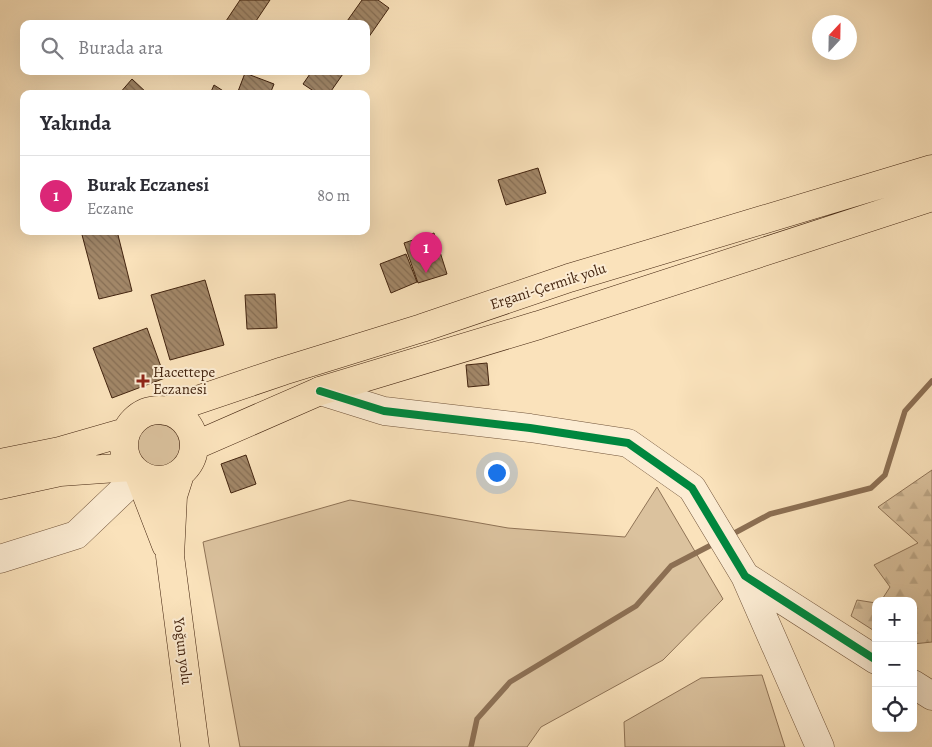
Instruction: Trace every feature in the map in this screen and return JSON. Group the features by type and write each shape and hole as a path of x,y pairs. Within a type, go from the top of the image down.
{"main road":[{"name":"Ergani-Çermik yolu","path":"166,411 569,278 932,169"},
{"path":"194,446 320,391 539,324 932,197"},
{"path":"0,485 60,472 135,471 148,479 170,479 180,474 187,466 194,446 192,434 186,423 177,415 166,411 153,410 141,414 132,422 126,432 123,444 125,456 135,471 170,556"},
{"path":"0,463 60,452 126,432"},
{"path":"170,556 173,496 180,474"},
{"name":"Yoğun yolu","path":"170,556 195,747"}],"street":[{"path":"320,391 384,411 530,428 628,443 692,488 745,576 820,747"},
{"path":"0,559 76,535 135,471"},
{"path":"745,576 872,657"},
{"path":"917,687 932,696"}],"green space":[{"path":"154,424 162,424 174,430 180,446 174,462 162,468 154,468 142,462 136,450 136,442 142,430"},
{"path":"932,470 932,642 917,644 917,597 884,597 890,587 874,565 918,543 878,507"},
{"path":"657,487 723,599 663,660 541,727 527,747 240,747 203,542 350,500 508,528 625,537"},
{"path":"857,600 872,602 872,629 851,616"},
{"path":"762,675 785,747 625,747 624,722 701,678"}],"building":[{"path":"240,0 270,0 257,20 227,20"},
{"path":"362,0 378,0 389,8 370,35 370,20 348,20"},
{"path":"244,75 250,75 274,84 272,90 239,90"},
{"path":"309,75 342,75 332,90 312,90 303,84"},
{"path":"132,79 144,90 122,90"},
{"path":"214,85 222,90 212,90"},
{"path":"538,168 546,193 506,205 498,180"},
{"path":"434,233 447,274 418,283 404,243"},
{"path":"82,235 118,235 132,291 99,299"},
{"path":"406,254 417,282 391,293 380,264"},
{"path":"205,280 224,345 170,360 151,295"},
{"path":"275,294 277,328 247,329 245,295"},
{"path":"147,328 165,378 112,398 93,348"},
{"path":"487,363 489,385 468,387 466,365"},
{"path":"246,455 256,484 231,493 221,464"}],"waterway":[{"path":"729,536 770,514 871,488 885,475 905,411 932,381"},
{"path":"471,747 477,719 510,682 636,606 671,566 717,542"}],"cycle path":[{"path":"320,391 384,411 530,428 628,443 692,488 745,576 872,657"}],"place":[{"name":"Burak Eczanesi","path":"426,273"},
{"name":"Hacettepe Eczanesi","path":"143,381"}]}
